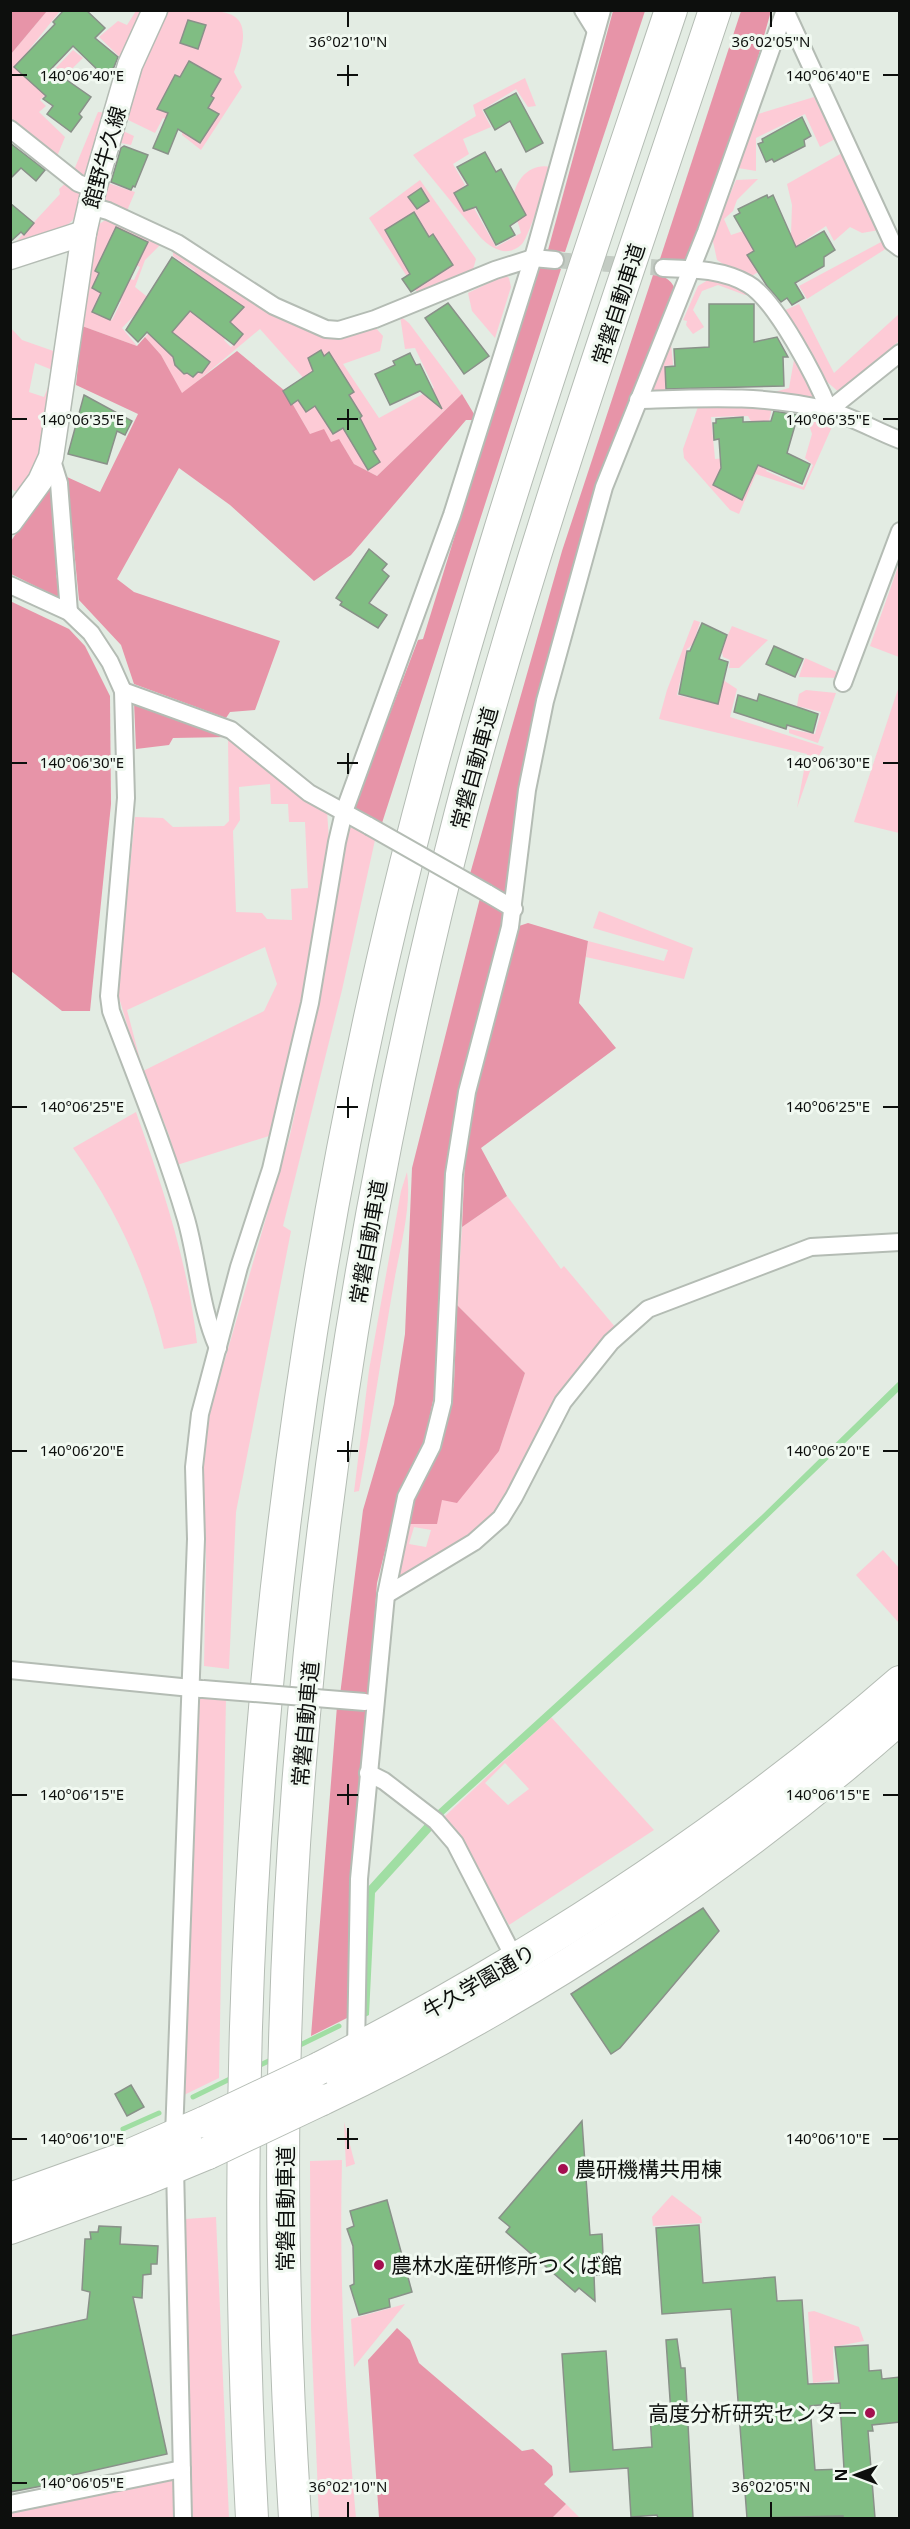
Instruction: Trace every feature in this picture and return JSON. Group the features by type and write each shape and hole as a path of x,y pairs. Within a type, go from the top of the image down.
{"highway":[{"name":"常磐自動車道","path":"252,2518 243,2272 244,2053 249,1911 260,1748 277,1582 314,1314 344,1138 383,958 426,785 516,476 672,10"},
{"name":"常磐自動車道","path":"295,2518 285,2275 285,2034 302,1747 318,1583 343,1389 382,1164 425,962 462,809 504,657 715,10"},
{"name":"牛久学園通り","path":"10,2199 206,2122 356,2050 522,1975 631,1886 741,1809 847,1727 900,1682"},
{"name":"牛久学園通り","path":"10,2228 175,2168 320,2100 522,1975 717,1863 801,1799 900,1718"}],"street":[{"name":"館野牛久線","path":"10,257 84,233 130,65 154,10"},
{"path":"583,10 596,31"},
{"path":"183,2518 174,2136 197,1688 194,1467 200,1414 239,1267 271,1169 310,1003 344,812 452,515 532,258 602,10"},
{"path":"785,10 892,242 900,248"},
{"path":"356,2050 359,1879 368,1773 370,1703 386,1594 406,1497 432,1446 443,1402 454,1174 467,1092 514,909 527,790 545,701 604,487 692,269 785,10"},
{"path":"10,129 78,183 108,211 177,243 274,306 326,330 339,330 375,319 495,270 532,258 555,260"},
{"path":"10,522 40,481 51,457 84,233"},
{"path":"663,268 692,269 729,275 750,285 763,297 810,369 829,410"},
{"path":"829,410 900,353"},
{"path":"638,400 729,397 771,400 829,410 900,440"},
{"path":"51,457 59,483 64,525 69,612"},
{"path":"843,683 900,531"},
{"path":"10,585 69,612 91,633 110,662 123,692 126,798 109,996 111,1011 151,1114 186,1221 203,1289 208,1327 218,1348"},
{"path":"123,692 231,730 309,793 514,909"},
{"path":"386,1594 474,1542 501,1518 563,1402 605,1348 648,1309 811,1247 900,1242"},
{"path":"10,1670 370,1703"},
{"path":"368,1773 384,1781 436,1821 455,1843 522,1975"},
{"path":"10,2504 182,2469"}],"shaded area":[{"path":"203,10 231,14 239,21 243,32 234,72 242,87 201,150 182,135 183,125 163,118 155,133 124,118 145,56 165,11"},
{"path":"10,11 47,11 11,54"},
{"path":"47,11 60,11 28,51 50,74 73,50 83,58 40,100 46,106 39,112 65,137 56,159 11,121 11,54"},
{"path":"136,11 144,11 124,61 99,37 118,21 127,25"},
{"path":"613,11 645,11 565,252 548,250"},
{"path":"741,11 771,11 741,118 687,259 679,261 660,259"},
{"path":"525,78 536,106 528,107 516,89 482,110 491,127 463,139 469,154 453,164 465,185 462,187 496,247 521,233 514,212 513,197 523,176 536,168 551,167 525,239 517,248 506,251 490,246 481,238 413,155 476,116 473,105"},
{"path":"814,97 835,139 820,147 805,114 756,138 756,171 738,168 758,114"},
{"path":"98,112 108,113 88,177 74,170"},
{"path":"121,130 134,136 131,145 121,143 105,182 135,192 126,213 101,201 103,182"},
{"path":"842,153 879,230 862,233 850,227 834,241 826,226 752,276 729,268 717,260 712,237 736,180 758,179 737,200 733,211 724,219 731,235 743,231 756,253 791,234 792,205 787,184"},
{"path":"420,180 476,259 472,273 419,295 369,218"},
{"path":"67,182 84,194 73,220 66,226 12,246 60,194 59,189"},
{"path":"107,219 161,244 145,260 135,287 150,299 122,328 137,346 82,326 96,226","holes":["117,227 147,242 136,265 140,267 134,280 95,271","106,295 121,302 112,320 93,312 99,297 105,299"]},
{"path":"883,241 887,248 807,299 799,286"},
{"path":"173,250 251,298 275,316 323,337 340,337 374,326 383,336 380,351 343,364 379,418 434,388 415,348 405,349 400,316 409,323 462,394 377,476 354,464 339,440 331,443 310,434 288,396 307,382 260,329 182,394 161,355 145,337 170,310 195,271 173,256","holes":["214,286 243,307 203,321 197,316 199,312 196,305","235,327 243,335 231,347 224,340","187,344 209,361 202,373 198,372 193,377 187,373 184,374 172,359"]},
{"path":"538,266 561,269 382,823 357,811 355,805 418,640 423,639"},
{"path":"505,275 509,278 511,287 495,338 472,311 468,293"},
{"path":"653,275 668,280 676,294 597,486 520,791 508,891 501,893 470,874 562,551"},
{"path":"708,280 729,283 748,293 745,295 718,285 702,291 693,310 704,327 693,334 686,325 687,321 683,320 698,286"},
{"path":"799,304 834,373 899,314 899,341 840,393 826,381 783,311"},
{"path":"82,326 137,346 145,337 161,355 182,393 237,351 285,391 310,434 324,429 331,442 339,439 354,464 377,476 462,394 474,414 473,420 466,420 351,555 314,581 230,505 179,468 117,579 134,592 280,641 255,710 230,712 226,718 134,684 121,645 79,600 67,477 100,492 138,414 76,385"},
{"path":"10,327 22,340 59,353 55,371 35,363 29,392 44,397 49,385 54,385 40,461 19,493 11,489"},
{"path":"671,344 673,365 665,366 665,393 651,393"},
{"path":"794,360 814,396 811,402 771,393 789,388"},
{"path":"699,404 772,407 767,431 752,423 748,416 711,417 715,459 773,454 766,471 803,487 813,465 805,458 812,434 809,425 814,413 835,420 804,490 756,474 739,514 730,510 684,458 683,449"},
{"path":"51,482 57,532 56,575 61,595 57,597 11,574 11,541"},
{"path":"899,564 900,657 870,646"},
{"path":"10,601 69,629 85,646 110,696 111,804 90,1011 62,1011 11,971"},
{"path":"694,620 700,622 695,638 709,644 725,641 732,626 768,640 739,668 729,668 730,660 723,657 722,652 692,645 687,649 677,695 713,703 720,678 737,689 730,717 824,747 810,771 797,808 807,754 659,719 667,690"},
{"path":"805,658 841,674 838,678 799,677"},
{"path":"899,686 899,833 854,822"},
{"path":"806,690 836,693 818,743 789,733 789,729 815,734 821,712 797,706 799,694"},
{"path":"134,702 228,737 173,738 169,745 136,749"},
{"path":"228,737 327,811 329,840 301,1007 272,1135 177,1165 169,1135 143,1071 264,1011 277,984 265,947 127,1010 143,1070 117,991 135,817 163,818 173,827 224,826 229,821","holes":["270,784 271,804 288,804 289,822 305,822 308,888 291,889 292,920 267,919 262,913 236,912 233,831 240,820 239,787"]},
{"path":"348,828 354,828 375,840 342,990 283,1226 291,1231 236,1512 229,1669 204,1666 206,1559 202,1471 210,1411 290,1135 322,989"},
{"path":"480,898 502,908 504,924 460,1099 436,1387 425,1438 399,1495 377,1583 369,1694 362,1697 340,1695 363,1510 394,1404 405,1334 412,1168"},
{"path":"599,911 693,948 684,979 586,957 588,941 664,961 668,950 593,928"},
{"path":"528,923 588,941 579,1003 616,1048 481,1148 507,1196 462,1227 465,1158 472,1098 519,926"},
{"path":"136,1112 165,1197 181,1255 197,1343 164,1349 149,1296 129,1244 89,1171 73,1148"},
{"path":"407,1172 408,1199 405,1227 359,1491 354,1492 369,1370 401,1191"},
{"path":"507,1196 561,1269 564,1266 616,1328 522,1467 498,1508 481,1528 397,1579 408,1524 442,1500 499,1451 525,1373 457,1305 462,1227","holes":["414,1527 431,1530 426,1547 409,1544"]},
{"path":"457,1305 525,1373 499,1451 457,1503 442,1500 437,1524 408,1524 415,1497 442,1444 454,1384"},
{"path":"899,1381 899,1391 699,1584 442,1816 437,1811 762,1515"},
{"path":"883,1550 899,1568 899,1623 856,1575"},
{"path":"202,1697 226,1698 219,2078 184,2095 196,1704"},
{"path":"337,1706 365,1710 366,1717 351,1877 347,2018 311,2036"},
{"path":"551,1717 654,1830 509,1925 455,1829 444,1817","holes":["505,1763 529,1789 508,1805 485,1783"]},
{"path":"426,1823 433,1829 375,1893 369,2015 363,2018 367,1888"},
{"path":"344,2122 355,2164 346,2167"},
{"path":"342,2160 341,2250 344,2340 356,2518 319,2518 311,2328 310,2161"},
{"path":"672,2195 701,2217 702,2223 653,2226 652,2217"},
{"path":"216,2217 229,2518 192,2518 185,2219"},
{"path":"405,2304 354,2367 351,2319"},
{"path":"814,2311 859,2327 864,2341 833,2347 834,2380 813,2383 808,2312"},
{"path":"397,2328 410,2340 419,2363 522,2451 533,2449 552,2466 553,2475 544,2484 566,2504 552,2518 379,2518 368,2360"},
{"path":"174,2479 176,2518 11,2518 10,2509"},
{"path":"566,2504 580,2518 552,2518"}],"building":[{"path":"64,10 86,10 105,28 95,38 118,57 114,67 105,77 73,46 51,69 91,97 79,114 82,117 71,132 47,114 53,106 43,99 46,96 14,67 55,24 53,22"},
{"path":"188,20 206,25 198,49 180,43"},
{"path":"189,61 221,79 211,96 214,98 208,108 219,114 200,143 178,129 168,154 153,148 168,113 157,109 175,75 180,77"},
{"path":"516,93 543,143 526,152 510,121 495,130 484,110"},
{"path":"802,117 811,136 804,140 805,146 774,162 772,159 766,162 758,144 763,142 762,139"},
{"path":"10,143 45,170 36,181 21,168 10,179"},
{"path":"124,146 148,155 135,187 133,186 131,190 111,182 121,148"},
{"path":"485,152 496,172 501,169 526,215 510,226 515,235 496,245 476,207 464,211 454,193 468,185 457,167"},
{"path":"421,188 429,201 417,209 408,197"},
{"path":"767,195 768,198 773,195 796,247 824,231 835,250 824,257 824,266 795,283 804,298 792,305 787,298 781,302 767,286 747,255 754,251 734,216 740,213 738,209"},
{"path":"10,203 34,223 24,235 21,232 10,242"},
{"path":"414,212 429,237 433,234 453,265 411,292 402,279 410,274 385,230"},
{"path":"116,227 148,242 110,320 92,312 101,293 92,288 99,273 95,271"},
{"path":"172,257 244,307 230,322 243,334 234,345 190,311 172,332 210,362 202,373 198,372 193,377 187,373 184,374 175,365 173,357 147,332 138,342 126,330"},
{"path":"448,303 489,356 464,374 425,318"},
{"path":"709,304 754,304 754,342 777,337 788,357 783,357 784,386 666,389 665,367 675,366 674,349 709,347"},
{"path":"321,350 324,356 329,352 354,392 349,395 362,416 360,418 376,449 373,451 380,462 368,470 343,428 333,434 315,406 306,412 298,400 291,405 283,391 313,371 308,358"},
{"path":"410,353 416,365 420,364 442,409 420,391 390,405 375,374 395,365 393,361"},
{"path":"84,395 132,421 125,435 117,431 107,464 68,454"},
{"path":"774,411 798,415 787,453 810,464 802,484 758,465 742,500 713,485 721,468 719,439 714,440 713,423 716,423 716,419 743,417 743,422 771,421"},
{"path":"369,549 387,564 382,570 389,576 369,603 387,615 378,628 340,605 342,602 336,598"},
{"path":"702,623 727,635 719,659 728,662 718,704 679,694 687,651 690,651"},
{"path":"774,646 803,659 795,677 766,664"},
{"path":"759,694 818,714 813,733 787,725 786,729 734,712 738,695 757,701"},
{"path":"703,1908 719,1931 620,2048 611,2054 571,1994"},
{"path":"131,2085 144,2107 127,2116 115,2094"},
{"name":"農研機構共用棟","path":"582,2121 590,2235 602,2234 604,2275 594,2275 595,2301 579,2288 575,2292 506,2232 510,2227 499,2218"},
{"name":"農林水産研修所つくば館","path":"387,2200 412,2292 389,2299 390,2307 359,2315 350,2286 354,2284 353,2246 347,2229 354,2226 350,2211"},
{"path":"699,2225 703,2283 775,2277 777,2301 802,2300 808,2384 839,2383 835,2347 868,2345 869,2371 881,2370 882,2379 900,2377 900,2422 872,2425 873,2431 868,2431 875,2518 843,2518 843,2516 747,2518 731,2309 662,2314 656,2228","holes":["840,2403 844,2469 815,2470 810,2406"]},
{"path":"99,2226 121,2227 120,2244 158,2246 157,2264 151,2264 151,2274 143,2275 142,2298 133,2297 167,2454 73,2475 74,2480 10,2492 10,2336 87,2319 90,2292 82,2290 85,2239 91,2239 90,2232 98,2232"},
{"path":"677,2339 681,2368 685,2368 693,2518 658,2518 657,2515 631,2517 628,2468 570,2472 562,2354 606,2351 613,2450 652,2447 650,2415 671,2414 666,2340"}],"waterway":[{"path":"294,2048 339,2026"},
{"path":"256,2067 275,2058"},
{"path":"193,2097 234,2077"},
{"path":"123,2129 159,2113"}],"tunnel":[{"path":"555,260 663,268"}],"place":[{"name":"農研機構共用棟","path":"563,2169"},
{"name":"農林水産研修所つくば館","path":"379,2265"},
{"name":"高度分析研究センター","path":"870,2413"}]}
